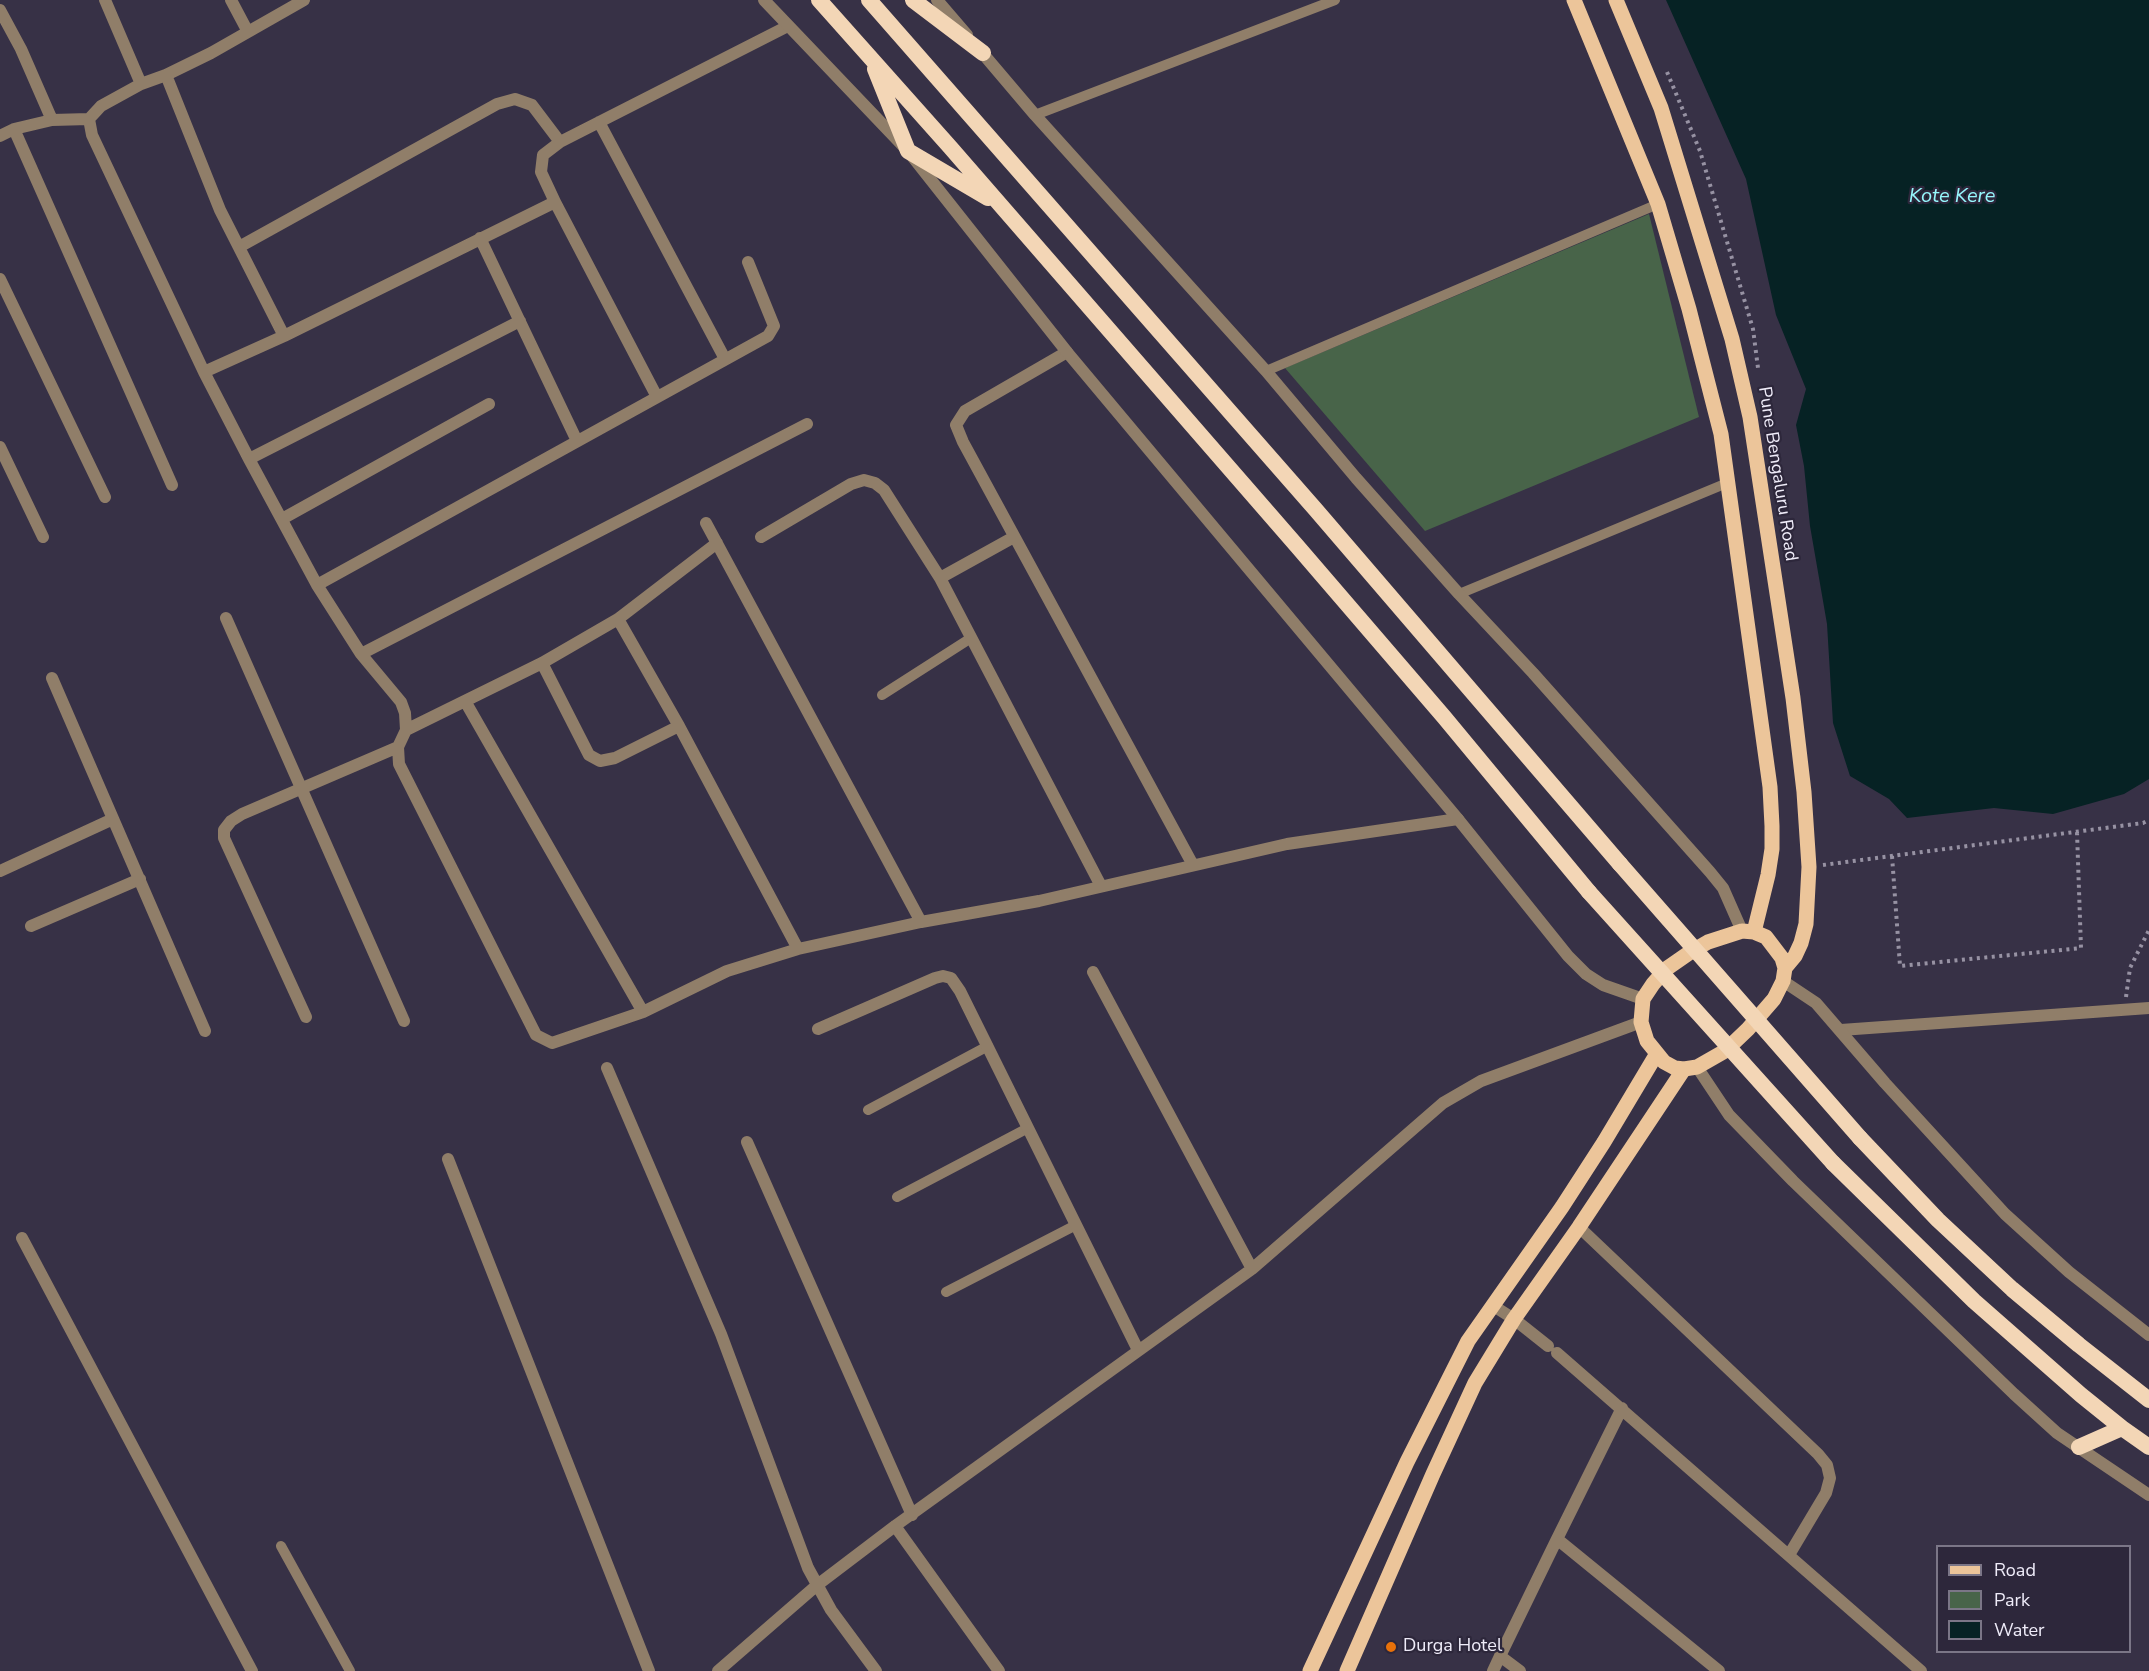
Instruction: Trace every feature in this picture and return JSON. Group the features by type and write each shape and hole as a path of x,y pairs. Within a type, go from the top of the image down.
{"highway":[{"path":"819,0 1000,204 1444,717 1589,892 1833,1163 1974,1301 2122,1428 2149,1447"},
{"path":"869,0 1270,457 1620,864 1860,1138 1938,1220 2012,1289 2149,1400"},
{"path":"913,0 982,53"},
{"path":"872,60 908,151 1000,204"},
{"path":"2079,1447 2122,1428"}],"main road":[{"path":"1574,0 1659,204 1721,434 1770,787 1772,849 1768,875 1748,931"},
{"name":"Pune Bengaluru Road","path":"1616,0 1661,108 1732,339 1750,417 1793,698 1804,792 1809,867 1806,924 1801,943 1784,975"},
{"path":"1347,1671 1475,1383 1514,1319 1691,1068 1725,1051 1774,999 1784,975 1782,958 1766,937 1748,931 1708,942 1666,969 1643,999 1641,1022 1647,1041 1656,1055 1670,1065 1691,1068"},
{"path":"1310,1671 1407,1462 1468,1341 1562,1207 1656,1055"},
{"path":"1407,1462 1433,1474"}],"street":[{"path":"105,0 141,84"},
{"path":"231,0 248,32"},
{"path":"0,136 14,129 52,120 88,119 101,106 141,84 166,75 304,0"},
{"path":"764,0 908,151 1067,352 1458,819 1568,956 1586,974 1603,985 1643,999"},
{"path":"937,0 1035,115 1266,371 1356,478 1724,888 1748,931"},
{"path":"0,10 21,49 52,120"},
{"path":"657,397 555,202 542,172 543,155 560,142 788,26"},
{"path":"166,75 220,210 284,336"},
{"path":"239,248 497,104 515,99 532,105 560,142"},
{"path":"88,119 92,135 204,372 249,459 317,585 361,654 401,702 405,713 406,730 398,747 399,764 536,1035 552,1043 643,1012 727,971 798,950 921,922 1039,901 1287,844 1458,819"},
{"path":"599,122 725,359"},
{"path":"14,129 172,485"},
{"path":"204,372 284,336 555,202"},
{"path":"480,238 577,441"},
{"path":"317,585 768,336 774,326 748,262"},
{"path":"0,279 105,497"},
{"path":"249,459 520,321"},
{"path":"1067,352 964,411 957,425 963,442 1193,865"},
{"path":"282,519 489,404"},
{"path":"361,654 807,424"},
{"path":"0,447 43,537"},
{"path":"762,537 851,484 864,480 884,490 940,578 1101,886"},
{"path":"706,523 921,922"},
{"path":"940,578 1014,537"},
{"path":"406,730 542,663 618,619 717,543"},
{"path":"226,618 404,1021"},
{"path":"618,619 679,726 798,950"},
{"path":"542,663 589,755 600,760 615,758 679,726"},
{"path":"52,678 206,1031"},
{"path":"465,701 643,1012"},
{"path":"306,1017 224,838 224,830 231,821 242,814 398,747"},
{"path":"0,871 113,819"},
{"path":"31,926 140,879"},
{"path":"1093,972 1252,1269"},
{"path":"1784,975 1816,1003 1841,1030 1885,1083 2005,1214 2069,1272 2149,1335"},
{"path":"818,1029 943,976 951,978 956,983 1138,1350"},
{"path":"1841,1030 2149,1008"},
{"path":"721,1670 816,1586 895,1526 1252,1269 1443,1103 1481,1080 1641,1022"},
{"path":"607,1068 721,1334 816,1586 876,1671"},
{"path":"1691,1068 1730,1115 1794,1181 2028,1407 2057,1433 2149,1495"},
{"path":"747,1142 912,1515"},
{"path":"448,1159 649,1671"},
{"path":"1579,1227 1827,1465 1830,1478 1826,1493 1789,1555"},
{"path":"22,1238 252,1671"},
{"path":"1492,1305 1514,1319 1622,1408 1922,1671"},
{"path":"1493,1671 1622,1408"},
{"path":"895,1526 999,1671"},
{"path":"1557,1539 1719,1671"},
{"path":"1500,1656 1520,1671"}],"lane":[{"path":"1035,115 1335,0"},
{"path":"1266,371 1659,204"},
{"path":"1459,594 1727,483"},
{"path":"882,695 971,638"},
{"path":"868,1110 988,1046"},
{"path":"897,1197 1028,1128"},
{"path":"946,1292 1076,1225"},
{"path":"281,1546 350,1671"}],"path":[{"path":"1809,867 2143,823 2149,820"},
{"path":"1892,856 1900,966 2081,948 2077,832"},
{"path":"2124,1011 2130,968 2149,930"}],"green space":[{"path":"1649,214 1699,417 1425,531 1285,368"}],"water":[{"name":"Kote Kere","path":"1666,0 2149,0 2149,779 2124,794 2053,814 1994,808 1907,818 1889,799 1850,776 1833,723 1827,624 1796,425 1806,389 1776,315 1746,179"}],"place":[{"name":"Durga Hotel","path":"1391,1647"}]}
